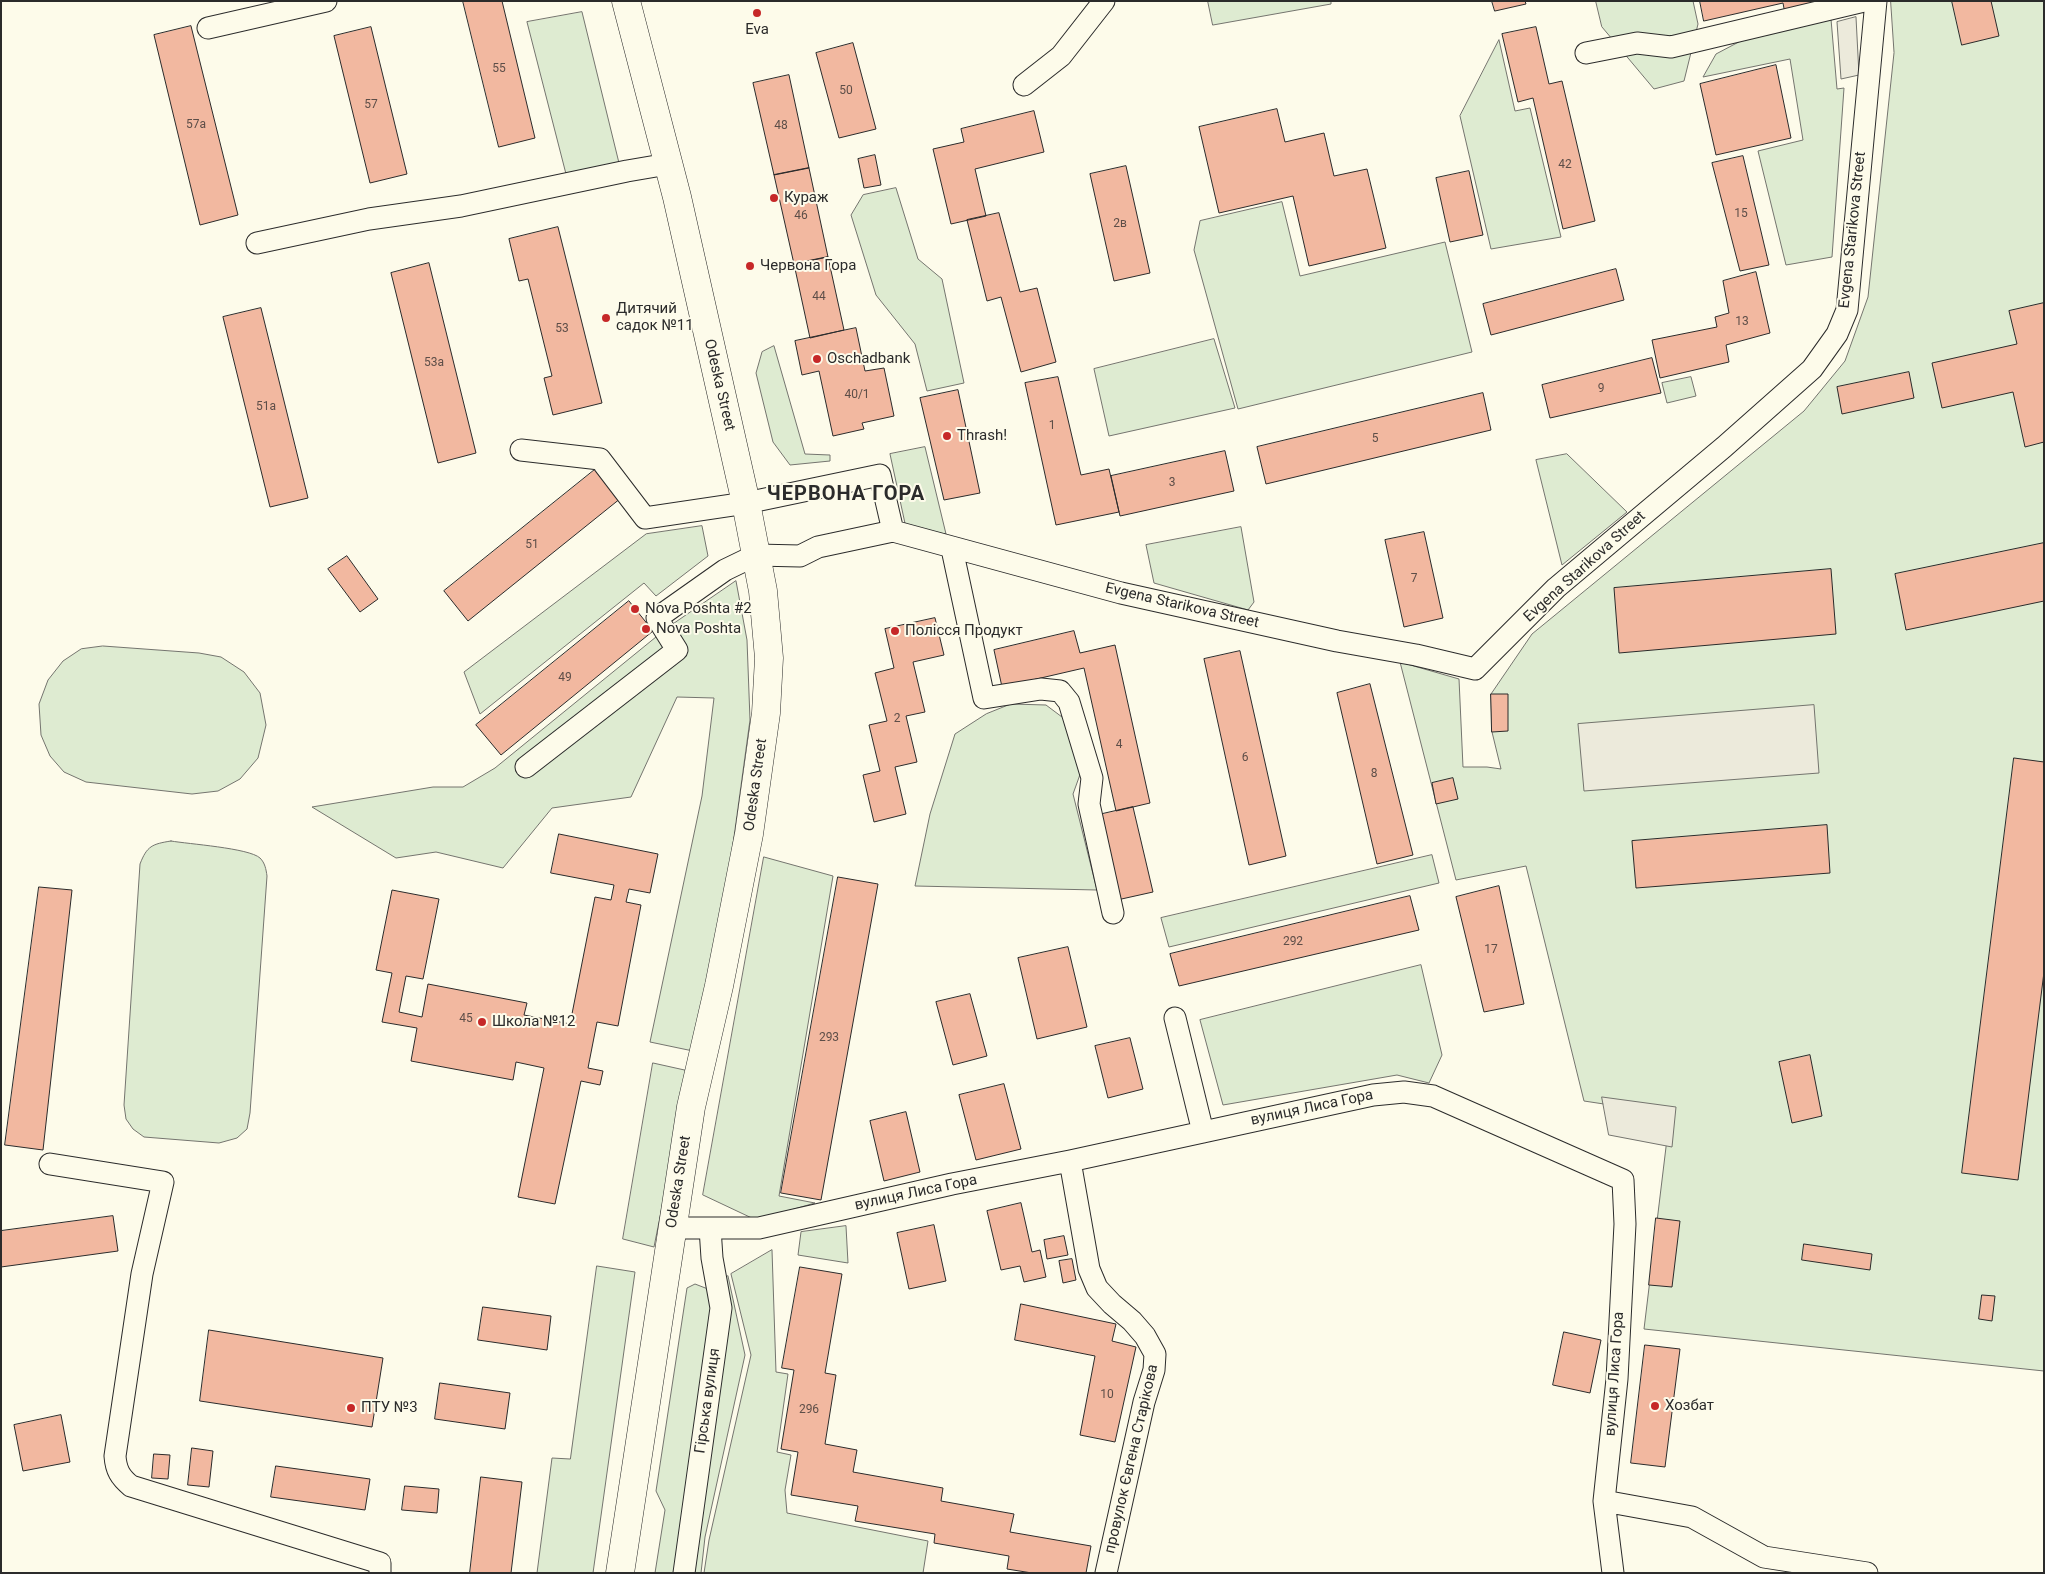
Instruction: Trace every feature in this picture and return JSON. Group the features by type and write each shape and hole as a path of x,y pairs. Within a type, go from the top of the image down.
{"main road":[{"name":"Odeska Street","path":"620,1573 691,1107 719,986 749,834 766,713 769,658 763,591 746,504 668,164 626,1"}],"street":[{"path":"208,28 326,1"},
{"path":"1024,85 1061,56 1104,1"},
{"path":"1586,53 1637,43 1670,47 1864,1"},
{"name":"Evgena Starikova Street","path":"756,555 800,556 818,547 893,531 952,549 1120,593 1337,641 1416,655 1475,670 1556,588 1724,447 1812,369 1837,334 1847,310 1876,1"},
{"path":"257,244 369,219 461,206 668,164"},
{"path":"521,450 600,459 645,518 746,504 880,475 893,531"},
{"path":"952,549 984,698 1041,689 1060,691 1069,702 1092,778 1089,804 1113,913"},
{"path":"526,767 677,650 657,618 725,570 756,555"},
{"path":"1175,1018 1203,1132"},
{"name":"вулиця Лиса Гора","path":"672,1228 759,1228 952,1184 1070,1161 1373,1095 1404,1092 1433,1096 1623,1180 1625,1224 1617,1379 1604,1501"},
{"name":"провулок Євгена Старікова","path":"1070,1161 1089,1269 1097,1288 1132,1321 1145,1336 1155,1354 1154,1370 1144,1402 1106,1573"},
{"path":"50,1164 162,1182 142,1274 115,1456 116,1469 122,1479 131,1486 380,1563 380,1573"},
{"name":"Гірська вулиця","path":"684,1573 721,1308 712,1258 710,1228"},
{"path":"1613,1573 1604,1501 1692,1517 1764,1556 1867,1573"}],"green space":[{"path":"1208,1 1331,1 1331,4 1213,25"},
{"path":"1596,1 1693,1 1698,24 1684,81 1654,89 1602,27"},
{"path":"1891,1 2044,1 2044,1371 1644,1329 1670,1114 1584,1101 1526,866 1456,880 1400,662 1459,679 1463,767 1501,769 1492,732 1491,694 1532,634 1804,411 1845,361 1868,297 1894,53"},
{"path":"582,12 619,163 566,174 527,22"},
{"path":"1831,19 1837,89 1844,88 1832,257 1786,265 1758,151 1803,140 1790,59 1703,77 1716,54 1752,35"},
{"path":"1499,40 1515,111 1530,108 1561,237 1491,249 1460,116"},
{"path":"896,188 918,259 942,279 964,383 927,391 915,344 876,295 851,215 863,195"},
{"path":"1282,202 1300,276 1445,242 1472,352 1238,409 1194,250 1200,221"},
{"path":"1214,339 1235,408 1109,436 1094,369"},
{"path":"774,346 805,454 830,455 830,461 790,465 773,442 756,373 762,352"},
{"path":"1691,377 1696,396 1667,403 1662,383"},
{"path":"925,447 946,534 906,528 890,454"},
{"path":"1567,454 1627,512 1562,565 1536,460"},
{"path":"702,526 708,556 656,596 644,583 480,714 464,672 646,534"},
{"path":"1241,527 1254,602 1248,610 1154,583 1146,545"},
{"path":"736,581 747,640 750,720 730,866 693,1051 650,1042 702,796 714,698 677,697 631,797 552,808 503,868 436,852 396,858 312,807 433,787 463,787 495,768 667,628"},
{"path":"103,646 199,653 221,657 244,672 260,693 266,725 258,758 240,779 218,791 192,794 86,782 64,772 50,756 41,735 39,704 48,680 63,661 81,649"},
{"path":"1011,704 1046,705 1066,720 1082,769 1073,794 1097,890 915,886 930,814 955,734 986,714"},
{"path":"171,841 231,849 254,855 262,860 267,873 250,1113 247,1129 237,1138 219,1143 144,1137 133,1129 126,1119 124,1105 140,864 145,853 151,847 159,843"},
{"path":"1432,855 1439,883 1169,947 1161,918"},
{"path":"764,857 833,876 779,1196 815,1203 756,1220 703,1195"},
{"path":"1421,965 1442,1055 1429,1083 1397,1075 1223,1105 1200,1020"},
{"path":"653,1063 689,1071 654,1247 623,1239"},
{"path":"846,1226 848,1263 798,1255 801,1232"},
{"path":"772,1250 776,1372 788,1374 777,1452 791,1455 785,1490 787,1513 928,1541 923,1573 704,1573 709,1540 751,1355 731,1274"},
{"path":"597,1266 635,1272 593,1573 537,1573 552,1458 570,1459"},
{"path":"728,1276 745,1355 705,1537 701,1573 655,1573 665,1510 656,1491 687,1288 695,1284 708,1289"}],"shaded area":[{"path":"1856,17 1859,75 1841,79 1837,22"},
{"path":"1814,705 1819,773 1584,791 1578,724"},
{"path":"1602,1097 1676,1107 1672,1147 1609,1135"}],"building":[{"path":"463,1 502,1 535,138 499,147"},
{"path":"1492,1 1525,1 1526,4 1495,11"},
{"path":"1700,1 1839,1 1785,14 1783,3 1704,21"},
{"path":"1952,1 1991,1 1999,36 1962,45"},
{"path":"191,26 238,215 200,225 154,35"},
{"path":"371,27 407,174 370,183 334,36"},
{"path":"1536,27 1549,84 1562,81 1595,221 1563,229 1533,98 1518,102 1502,34"},
{"path":"853,43 876,129 839,138 816,53"},
{"path":"1776,65 1791,138 1716,155 1700,84"},
{"path":"789,75 809,168 774,175 753,83"},
{"path":"1277,109 1285,142 1324,133 1334,176 1367,169 1386,248 1309,266 1293,196 1219,213 1199,127"},
{"path":"1034,111 1044,152 975,169 986,216 951,224 933,149 964,142 961,129"},
{"path":"875,155 881,185 864,188 858,159"},
{"path":"1743,156 1769,265 1740,271 1712,163"},
{"path":"1126,166 1150,273 1114,281 1090,174"},
{"path":"809,168 828,257 794,264 774,175"},
{"path":"1469,171 1483,235 1450,242 1436,178"},
{"path":"999,213 1020,292 1037,288 1056,362 1021,372 1001,297 987,301 967,220"},
{"path":"558,227 602,403 553,415 544,378 552,376 528,279 519,281 509,239"},
{"path":"828,257 844,330 810,338 794,264"},
{"path":"429,263 476,453 438,463 391,273"},
{"path":"1616,269 1624,300 1491,335 1483,304"},
{"path":"1756,272 1770,333 1726,345 1729,362 1660,378 1652,340 1717,327 1715,317 1729,313 1723,281"},
{"path":"2044,303 2044,442 2025,447 2013,392 1942,408 1932,363 2017,344 2009,311"},
{"path":"261,308 308,498 270,507 223,317"},
{"path":"856,328 865,371 884,368 894,416 862,423 864,429 833,436 819,371 802,375 795,341"},
{"path":"1652,358 1661,393 1550,418 1542,385"},
{"path":"1909,372 1914,398 1842,414 1837,387"},
{"path":"1058,377 1081,475 1109,469 1119,512 1056,525 1025,383"},
{"path":"958,390 980,493 944,500 920,398"},
{"path":"1483,393 1491,430 1266,484 1257,447"},
{"path":"1225,451 1234,491 1120,516 1111,476"},
{"path":"597,468 621,498 468,621 444,591"},
{"path":"1424,532 1443,618 1404,627 1385,540"},
{"path":"2044,543 2044,601 1906,630 1895,574"},
{"path":"347,556 378,599 360,612 328,569"},
{"path":"1831,569 1836,634 1619,653 1614,588"},
{"path":"629,601 653,631 501,755 476,725"},
{"path":"935,618 944,655 913,662 925,712 906,716 917,762 895,767 906,814 874,822 863,775 880,771 869,725 887,721 875,673 894,668 885,629"},
{"path":"1074,631 1080,653 1115,645 1150,803 1116,811 1084,668 1002,687 994,650"},
{"path":"1240,651 1286,856 1249,865 1204,659"},
{"path":"1370,684 1413,855 1377,864 1337,693"},
{"path":"1491,694 1508,694 1508,731 1492,732"},
{"path":"2014,758 2044,762 2044,972 2018,1180 1962,1173"},
{"path":"1453,778 1458,799 1436,804 1432,783"},
{"path":"1133,807 1153,892 1117,900 1098,815"},
{"path":"1827,825 1830,873 1636,888 1632,841"},
{"path":"559,834 658,854 650,893 629,889 626,902 641,905 618,1026 597,1022 588,1068 603,1071 600,1085 581,1081 555,1204 518,1197 544,1068 516,1062 513,1080 411,1061 417,1028 382,1022 392,973 376,970 392,890 439,899 423,979 406,976 399,1012 422,1017 428,984 527,1003 524,1015 570,1024 595,897 611,900 614,885 551,873"},
{"path":"838,877 878,884 821,1200 781,1193"},
{"path":"1499,886 1524,1004 1484,1012 1456,897"},
{"path":"39,887 72,890 43,1150 5,1145"},
{"path":"1410,896 1419,930 1179,986 1170,954"},
{"path":"1068,947 1087,1027 1037,1039 1018,958"},
{"path":"970,994 987,1056 953,1065 936,1002"},
{"path":"1130,1038 1143,1089 1108,1098 1095,1046"},
{"path":"1810,1055 1822,1116 1792,1123 1779,1062"},
{"path":"1004,1084 1021,1149 976,1160 959,1095"},
{"path":"906,1112 920,1172 884,1181 870,1121"},
{"path":"1021,1203 1032,1252 1040,1250 1046,1277 1024,1282 1020,1266 1001,1270 987,1211"},
{"path":"113,1216 118,1251 1,1267 1,1231"},
{"path":"1656,1218 1680,1221 1672,1287 1649,1285"},
{"path":"934,1225 946,1281 909,1289 897,1233"},
{"path":"1064,1236 1068,1255 1047,1259 1044,1240"},
{"path":"1804,1244 1872,1254 1870,1270 1802,1260"},
{"path":"1072,1259 1076,1280 1063,1283 1059,1261"},
{"path":"800,1267 842,1274 825,1373 836,1375 825,1444 857,1450 853,1472 943,1488 941,1501 1014,1514 1010,1532 1091,1546 1086,1573 1032,1573 1007,1569 1009,1556 934,1543 935,1534 855,1521 858,1506 791,1495 798,1452 781,1449 794,1370 782,1368"},
{"path":"1982,1295 1995,1296 1992,1321 1979,1319"},
{"path":"1021,1304 1116,1324 1112,1341 1136,1347 1115,1442 1080,1435 1095,1356 1015,1340"},
{"path":"483,1307 551,1316 547,1350 478,1340"},
{"path":"209,1330 383,1358 372,1427 200,1401"},
{"path":"1564,1332 1601,1340 1590,1393 1553,1385"},
{"name":"Хозбат","path":"1645,1345 1680,1349 1665,1467 1631,1463"},
{"path":"440,1383 510,1393 505,1429 435,1419"},
{"path":"61,1415 70,1462 23,1471 14,1425"},
{"path":"192,1448 213,1451 209,1487 188,1485"},
{"path":"154,1454 170,1455 168,1479 152,1478"},
{"path":"276,1466 370,1479 365,1510 271,1497"},
{"path":"481,1477 522,1482 511,1573 470,1573"},
{"path":"405,1486 439,1489 437,1513 402,1510"}],"place":[{"name":"Eva","path":"757,13"},
{"name":"Кураж","path":"774,198"},
{"name":"Червона Гора","path":"750,266"},
{"name":"Дитячий садок №11","path":"606,318"},
{"name":"Oschadbank","path":"817,359"},
{"name":"Thrash!","path":"947,436"},
{"name":"Nova Poshta #2","path":"635,609"},
{"name":"Nova Poshta","path":"646,629"},
{"name":"Полісся Продукт","path":"895,631"},
{"name":"Школа №12","path":"482,1022"},
{"name":"Хозбат","path":"1655,1406"},
{"name":"ПТУ №3","path":"351,1408"}],"district":[{"name":"ЧЕРВОНА ГОРА","path":"846,495"}]}
